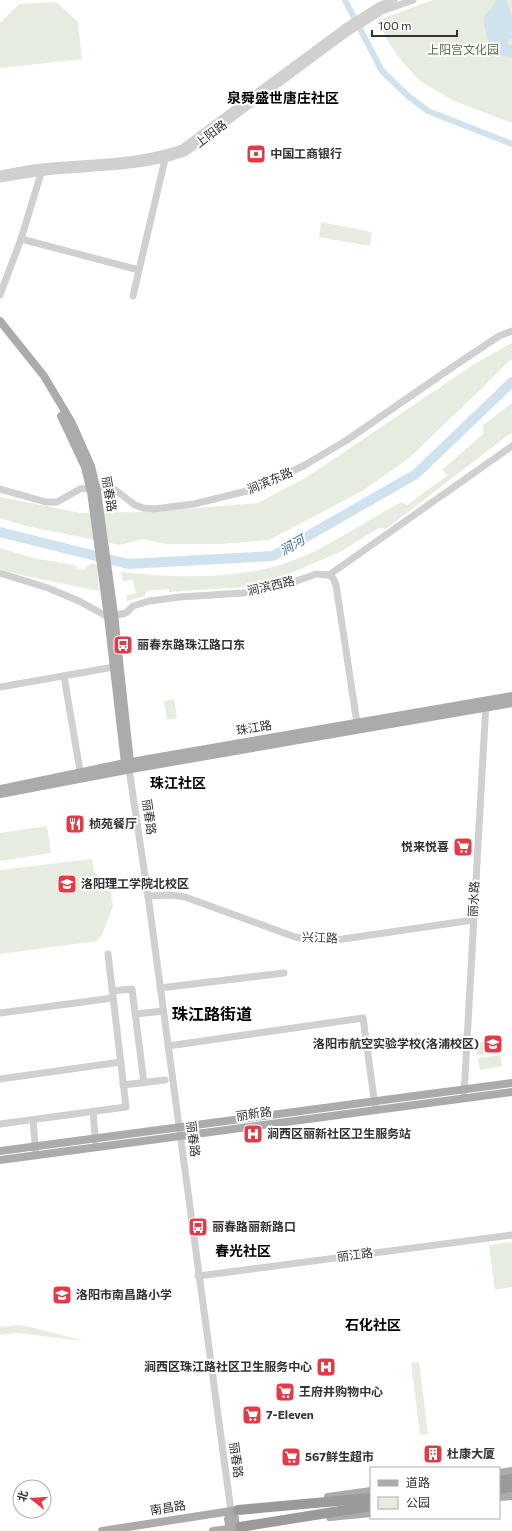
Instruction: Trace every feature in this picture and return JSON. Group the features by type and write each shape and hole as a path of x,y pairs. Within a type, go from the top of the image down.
{"highway":[{"path":"500,1481 512,1479"},
{"path":"500,1489 512,1488"},
{"name":"南昌路","path":"235,1511 370,1502"},
{"name":"南昌路","path":"234,1529 370,1502"}],"main road":[{"name":"丽春路","path":"0,321 44,376 72,423 91,466 111,615 128,765"},
{"name":"丽春路","path":"0,329 38,377 66,424 93,489"},
{"name":"丽春路","path":"111,615 114,667 128,765"},
{"name":"珠江路","path":"0,789 80,771 128,765 486,704 512,696"},
{"name":"珠江路","path":"0,794 128,765 357,723 486,704 512,703"},
{"name":"丽新路","path":"0,1160 36,1151 464,1094 512,1083"},
{"name":"丽新路","path":"464,1094 512,1092"},
{"name":"丽新路","path":"0,1151 36,1151"},
{"path":"500,1473 512,1471"},
{"path":"500,1497 512,1496"},
{"path":"234,1529 228,1518 235,1511"},
{"name":"南昌路","path":"102,1531 235,1511"},
{"name":"南昌路","path":"213,1531 234,1529"}],"street":[{"name":"上阳路","path":"0,174 166,156 182,148 374,12 380,5 394,0"},
{"name":"上阳路","path":"374,12 413,0"},
{"path":"133,296 166,156"},
{"name":"上阳路","path":"0,179 42,170"},
{"path":"0,295 21,239 42,170"},
{"path":"21,239 139,270"},
{"name":"涧滨东路","path":"0,489 46,502 57,502 80,489 93,489 110,486 135,505 143,508 154,508 194,504 255,489 306,465 347,440 467,357 499,336 512,331"},
{"path":"357,723 336,585 333,578 329,575 512,446"},
{"path":"0,573 48,588 111,615"},
{"name":"涧滨西路","path":"111,615 126,613 133,606 149,601 180,597 243,593 288,584 316,574 329,575"},
{"path":"0,687 114,667"},
{"path":"64,676 80,771"},
{"name":"丽水路","path":"464,1094 486,704"},
{"name":"丽春路","path":"128,765 148,896 198,1276 235,1511"},
{"name":"兴江路","path":"148,896 170,895 185,897 295,937 312,940 343,939 473,920"},
{"path":"0,1124 126,1107 108,954"},
{"path":"160,988 284,973"},
{"path":"0,1013 112,994 132,989 144,1083"},
{"path":"136,1014 163,1011"},
{"path":"168,1046 363,1018 375,1106"},
{"path":"0,1078 120,1062"},
{"path":"123,1085 165,1080"},
{"path":"92,1111 96,1143"},
{"path":"33,1120 36,1151"},
{"name":"丽江路","path":"198,1276 512,1235"}],"green space":[{"name":"上阳宫文化园","path":"433,0 512,0 512,123 452,100 420,81 399,58 386,38 379,20"},
{"path":"56,2 78,22 82,59 0,68 0,23 19,4"},
{"path":"321,222 372,232 370,246 319,237"},
{"path":"512,343 512,359 409,458 362,491 269,540 220,544 167,544 142,539 120,545 26,526 0,518 0,497 81,513 146,512 258,503 307,477 476,363"},
{"path":"512,403 512,434 508,435 386,529 379,528 340,552 288,574 243,587 169,592 169,589 146,591 145,596 127,601 126,596 136,593 133,580 123,581 121,572 170,576 219,576 267,568 313,552 401,502 407,505 448,475 442,470 484,433 482,426"},
{"path":"0,548 33,558 74,565 78,567 76,569 84,570 92,563 97,565 99,591 21,575 0,569"},
{"path":"174,699 177,718 167,720 164,701"},
{"path":"47,826 51,853 0,861 0,833"},
{"path":"92,859 94,871 110,889 113,906 102,935 97,941 0,954 0,870"},
{"path":"499,1040 500,1052 477,1055 476,1043"},
{"path":"500,1055 502,1066 480,1070 478,1058"},
{"path":"512,1242 512,1287 495,1290 489,1245"},
{"path":"17,1325 84,1341 17,1333 0,1335 0,1327"},
{"path":"419,1362 428,1434 420,1435 411,1363"}],"water":[{"path":"496,0 506,0 512,16 512,39 509,39 507,42 509,45 512,45 512,57 496,54 491,48 488,38 483,19"}],"waterway":[{"path":"345,0 382,71 408,96 428,111 512,144"},
{"name":"涧河","path":"0,532 128,564 273,556 416,474 512,382"}],"place":[{"name":"中国工商银行","path":"256,154"},
{"name":"丽春东路珠江路口东","path":"123,645"},
{"name":"桢苑餐厅","path":"75,824"},
{"name":"悦来悦喜","path":"463,847"},
{"name":"洛阳理工学院北校区","path":"67,884"},
{"name":"洛阳市航空实验学校(洛浦校区)","path":"493,1044"},
{"name":"涧西区丽新社区卫生服务站","path":"253,1134"},
{"name":"丽春路丽新路口","path":"198,1227"},
{"name":"洛阳市南昌路小学","path":"62,1295"},
{"name":"涧西区珠江路社区卫生服务中心","path":"326,1367"},
{"name":"王府井购物中心","path":"285,1392"},
{"name":"7-Eleven","path":"252,1415"},
{"name":"杜康大厦","path":"433,1454"},
{"name":"567鲜生超市","path":"291,1457"}],"district":[{"name":"泉舜盛世唐庄社区","path":"283,98"},
{"name":"珠江社区","path":"178,783"},
{"name":"珠江路街道","path":"212,1014"},
{"name":"春光社区","path":"243,1251"},
{"name":"石化社区","path":"373,1325"}]}
